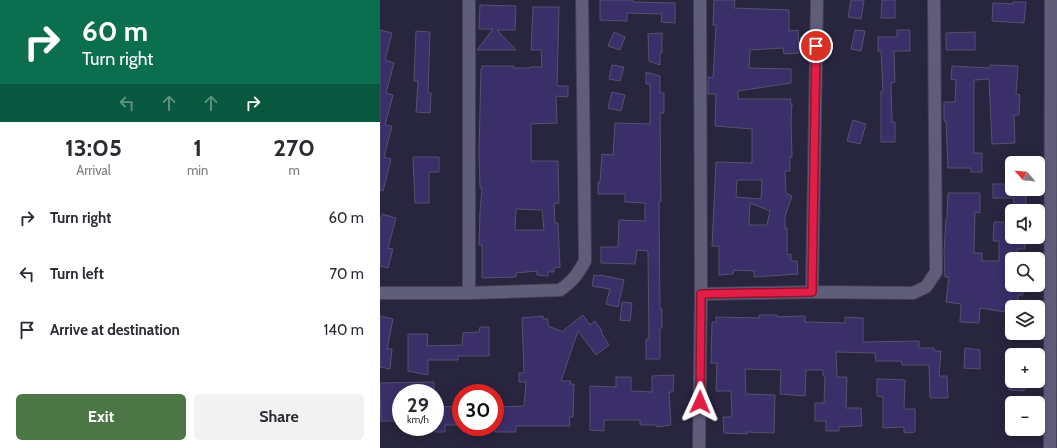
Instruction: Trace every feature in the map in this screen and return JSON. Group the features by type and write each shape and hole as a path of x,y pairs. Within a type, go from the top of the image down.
{"street":[{"path":"469,0 469,293"},
{"path":"380,293 469,293 560,290 571,283 585,261 582,0"},
{"path":"699,448 701,294 700,0"},
{"path":"812,292 817,0"},
{"path":"701,294 812,292 913,293 926,286 936,272 934,0"},
{"path":"1050,448 1054,304 1051,0"}],"building":[{"path":"600,0 633,0 633,2 675,3 675,23 661,22 662,14 627,13 627,21 600,20"},
{"path":"714,0 735,0 734,8 789,10 789,31 798,30 799,53 784,54 783,48 750,50 749,68 791,69 791,83 738,91 738,99 791,99 792,157 790,157 790,171 785,171 786,193 792,196 785,216 785,229 787,228 787,255 791,254 791,261 797,261 798,274 754,277 754,271 734,270 733,274 719,275 719,246 712,246 716,162 752,163 752,129 715,126 716,94 708,94 708,77 713,78 716,25 713,25","holes":["737,180 762,180 761,199 736,197","750,203 770,211 767,225 749,225"]},
{"path":"851,0 864,0 861,19 848,17"},
{"path":"882,0 895,0 895,18 881,18"},
{"path":"1013,2 1026,2 1024,23 992,21 993,3 1013,4"},
{"path":"480,5 516,6 515,30 497,30 516,50 477,50 493,29 479,29"},
{"path":"533,7 559,7 557,86 568,86 568,97 556,96 557,123 531,124 531,161 558,161 559,203 554,204 555,223 558,223 560,267 554,268 554,272 548,272 548,276 537,275 537,271 516,273 516,277 482,278 482,245 479,245 482,188 480,188 479,151 481,69 482,66 514,66 514,68 542,67 541,50 531,50","holes":["516,209 542,210 544,230 515,230"]},
{"path":"380,30 392,33 385,60 394,63 386,93 393,95 385,125 392,126 384,157 391,159 383,191 380,190"},
{"path":"855,30 865,31 861,51 851,49"},
{"path":"897,30 910,30 910,51 894,51 895,82 891,83 892,122 895,122 895,142 881,142 881,91 883,91 881,51 878,51 878,37 897,37"},
{"path":"416,31 430,32 428,93 431,93 430,113 416,112 418,81 414,81"},
{"path":"614,32 625,37 620,50 608,46"},
{"path":"975,32 975,50 946,50 946,33"},
{"path":"662,33 662,53 660,53 660,65 649,61 648,34"},
{"path":"612,65 624,67 620,81 609,79"},
{"path":"990,65 1018,66 1016,94 1020,95 1019,115 1014,115 1015,143 992,144 989,79 974,80 974,153 982,153 982,172 971,172 971,168 948,168 944,102 955,102 956,80 951,79 952,66 990,68"},
{"path":"646,72 660,76 660,93 664,93 664,113 660,113 661,202 659,202 660,309 662,309 662,328 660,328 660,359 646,359 646,339 649,339 648,251 637,250 635,264 601,263 601,247 618,247 619,220 645,221 645,203 625,202 625,194 598,194 598,182 600,182 602,154 613,155 615,123 650,124 650,84 646,84"},
{"path":"612,92 625,95 621,111 608,108"},
{"path":"853,120 866,124 860,144 847,141"},
{"path":"413,157 439,157 439,172 429,172 429,203 415,203"},
{"path":"993,184 1005,184 1005,196 1026,196 1026,204 1014,204 1014,198 993,198"},
{"path":"948,193 980,193 980,213 975,212 974,253 982,253 982,261 999,261 999,241 993,241 994,222 1005,222 1005,244 1025,244 1025,249 1017,249 1017,252 1005,252 1005,292 1023,292 1023,295 1018,295 1018,300 1005,300 1005,312 980,308 979,323 960,322 961,304 946,302 949,277 945,277 944,253"},
{"path":"382,214 396,218 388,248 393,249 388,268 380,266 380,222"},
{"path":"594,275 624,280 618,307 606,304 610,289 592,286"},
{"path":"622,302 632,303 630,321 620,320"},
{"path":"583,315 590,325 595,321 609,345 596,355 578,331 561,381 571,381 570,384 574,384 573,417 569,417 570,426 516,426 516,432 504,432 504,407 524,406 526,382 519,382 519,373 524,373 522,318 543,316 543,319 548,319 548,326 563,332"},
{"path":"759,315 777,315 777,317 805,316 805,322 845,323 845,317 863,318 863,342 919,341 919,348 934,348 934,351 941,351 939,376 947,376 948,398 930,398 929,365 902,365 901,361 876,361 875,353 836,352 837,377 847,377 846,408 861,408 862,426 839,427 839,431 826,431 826,421 815,421 815,403 824,403 825,376 823,376 823,370 806,370 805,396 780,394 781,370 745,369 746,394 775,395 774,433 724,433 723,417 732,417 731,391 716,391 717,363 711,363 712,322 716,322 716,317 759,318"},
{"path":"380,316 393,319 387,349 392,349 390,369 380,367"},
{"path":"480,327 489,327 489,356 458,356 458,360 428,360 428,375 408,371 408,334 428,334 427,346 462,345 463,333 479,332"},
{"path":"965,348 980,350 980,369 964,368"},
{"path":"674,375 673,392 669,392 671,425 657,427 656,425 640,425 640,420 604,420 604,431 590,430 590,386 616,387 616,377 631,377 631,391 652,392 652,376"},
{"path":"877,379 905,380 904,409 915,409 915,432 904,433 904,427 883,428 883,397 877,396"},
{"path":"434,382 434,384 392,384 392,421 381,421 380,383"},
{"path":"1009,388 1024,388 1024,391 1009,390"},
{"path":"444,406 452,407 452,425 445,425 445,432"}],"route":[{"path":"700,402 701,294 812,292 816,46"}]}
